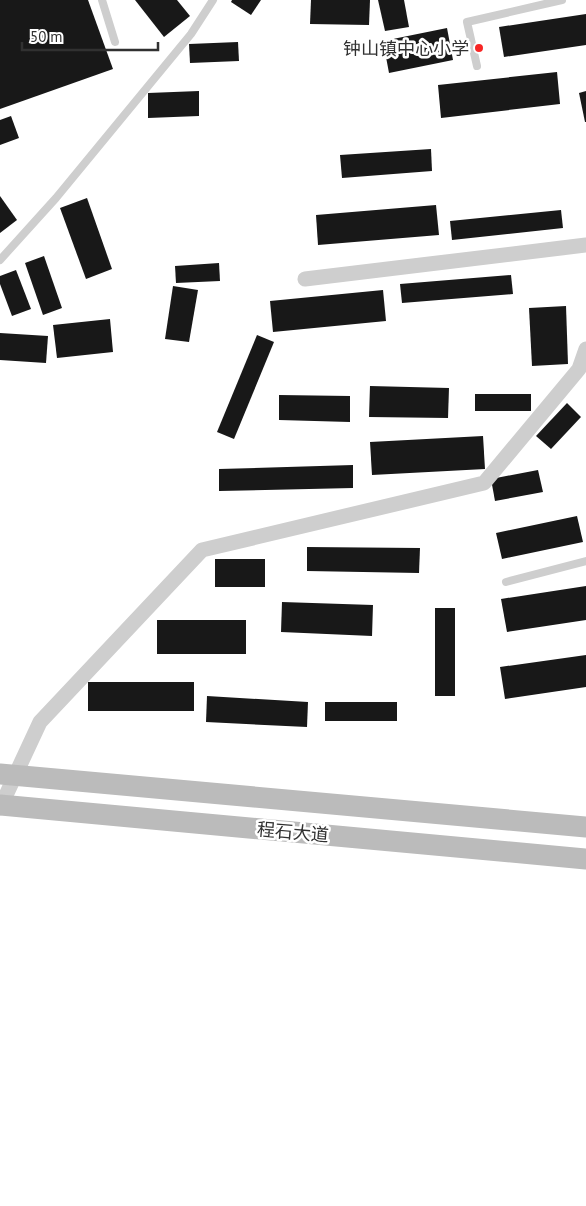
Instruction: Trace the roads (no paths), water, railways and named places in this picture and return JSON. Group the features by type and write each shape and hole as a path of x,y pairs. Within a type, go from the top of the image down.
{"street":[{"path":"305,279 586,245"},
{"path":"0,806 8,775 40,722 202,550 484,483 578,369 586,349"},
{"name":"程石大道","path":"8,775 586,827"},
{"name":"程石大道","path":"0,806 586,860"}],"lane":[{"path":"102,0 115,42"},
{"path":"0,260 56,198 191,34 213,0"},
{"path":"476,66 467,22 562,0"},
{"path":"506,582 586,561"}],"place":[{"name":"钟山镇中心小学","path":"479,48"}]}
